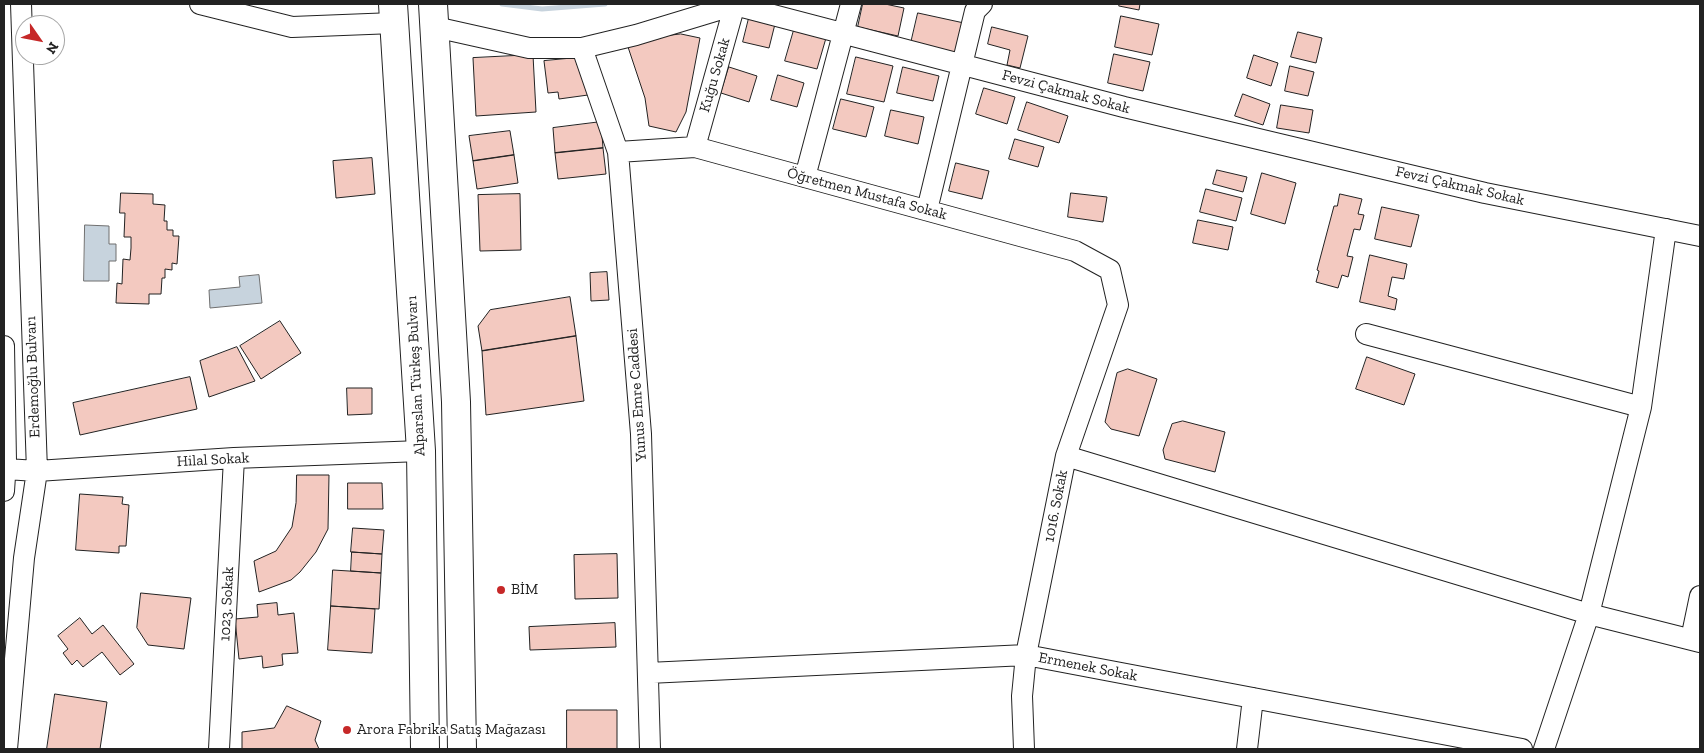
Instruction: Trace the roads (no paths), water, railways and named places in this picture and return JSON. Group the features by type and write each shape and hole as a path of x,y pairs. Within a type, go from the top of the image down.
{"highway":[{"name":"Alparslan Türkeş Bulvarı","path":"394,14 421,451 425,749"},
{"path":"434,15 456,402 462,749"}],"street":[{"name":"Erdemoğlu Bulvarı","path":"7,749 24,558 36,471 21,4"},
{"path":"200,4 292,27 394,14"},
{"path":"434,15 529,48 582,48 636,35 735,4"},
{"name":"Fevzi Çakmak Sokak","path":"735,4 1124,107 1485,194 1700,236"},
{"name":"Kuğu Sokak","path":"695,147 735,4"},
{"path":"805,177 851,4"},
{"path":"927,210 975,11 982,4"},
{"name":"Yunus Emre Caddesi","path":"582,48 618,152 641,434 650,749"},
{"name":"Öğretmen Mustafa Sokak","path":"618,152 695,147 1075,251 1110,270"},
{"path":"1544,749 1589,614 1641,407 1666,229"},
{"name":"1016. Sokak","path":"1024,749 1022,696 1026,655 1066,456 1118,305 1110,270"},
{"path":"1366,334 1641,407"},
{"name":"Erdemoğlu Bulvarı","path":"4,346 6,469 4,491"},
{"name":"Hilal Sokak","path":"6,469 36,471 234,458 421,451"},
{"path":"1066,456 1589,614 1695,640 1700,596"},
{"name":"1023. Sokak","path":"219,749 234,458"},
{"name":"Ermenek Sokak","path":"648,673 1026,655 1522,749"},
{"path":"1247,749 1253,698"}],"waterway":[{"path":"502,4 542,9 605,4"}],"place":[{"name":"BİM","path":"501,590"},
{"name":"Arora Fabrika Satış Mağazası","path":"347,730"}]}
